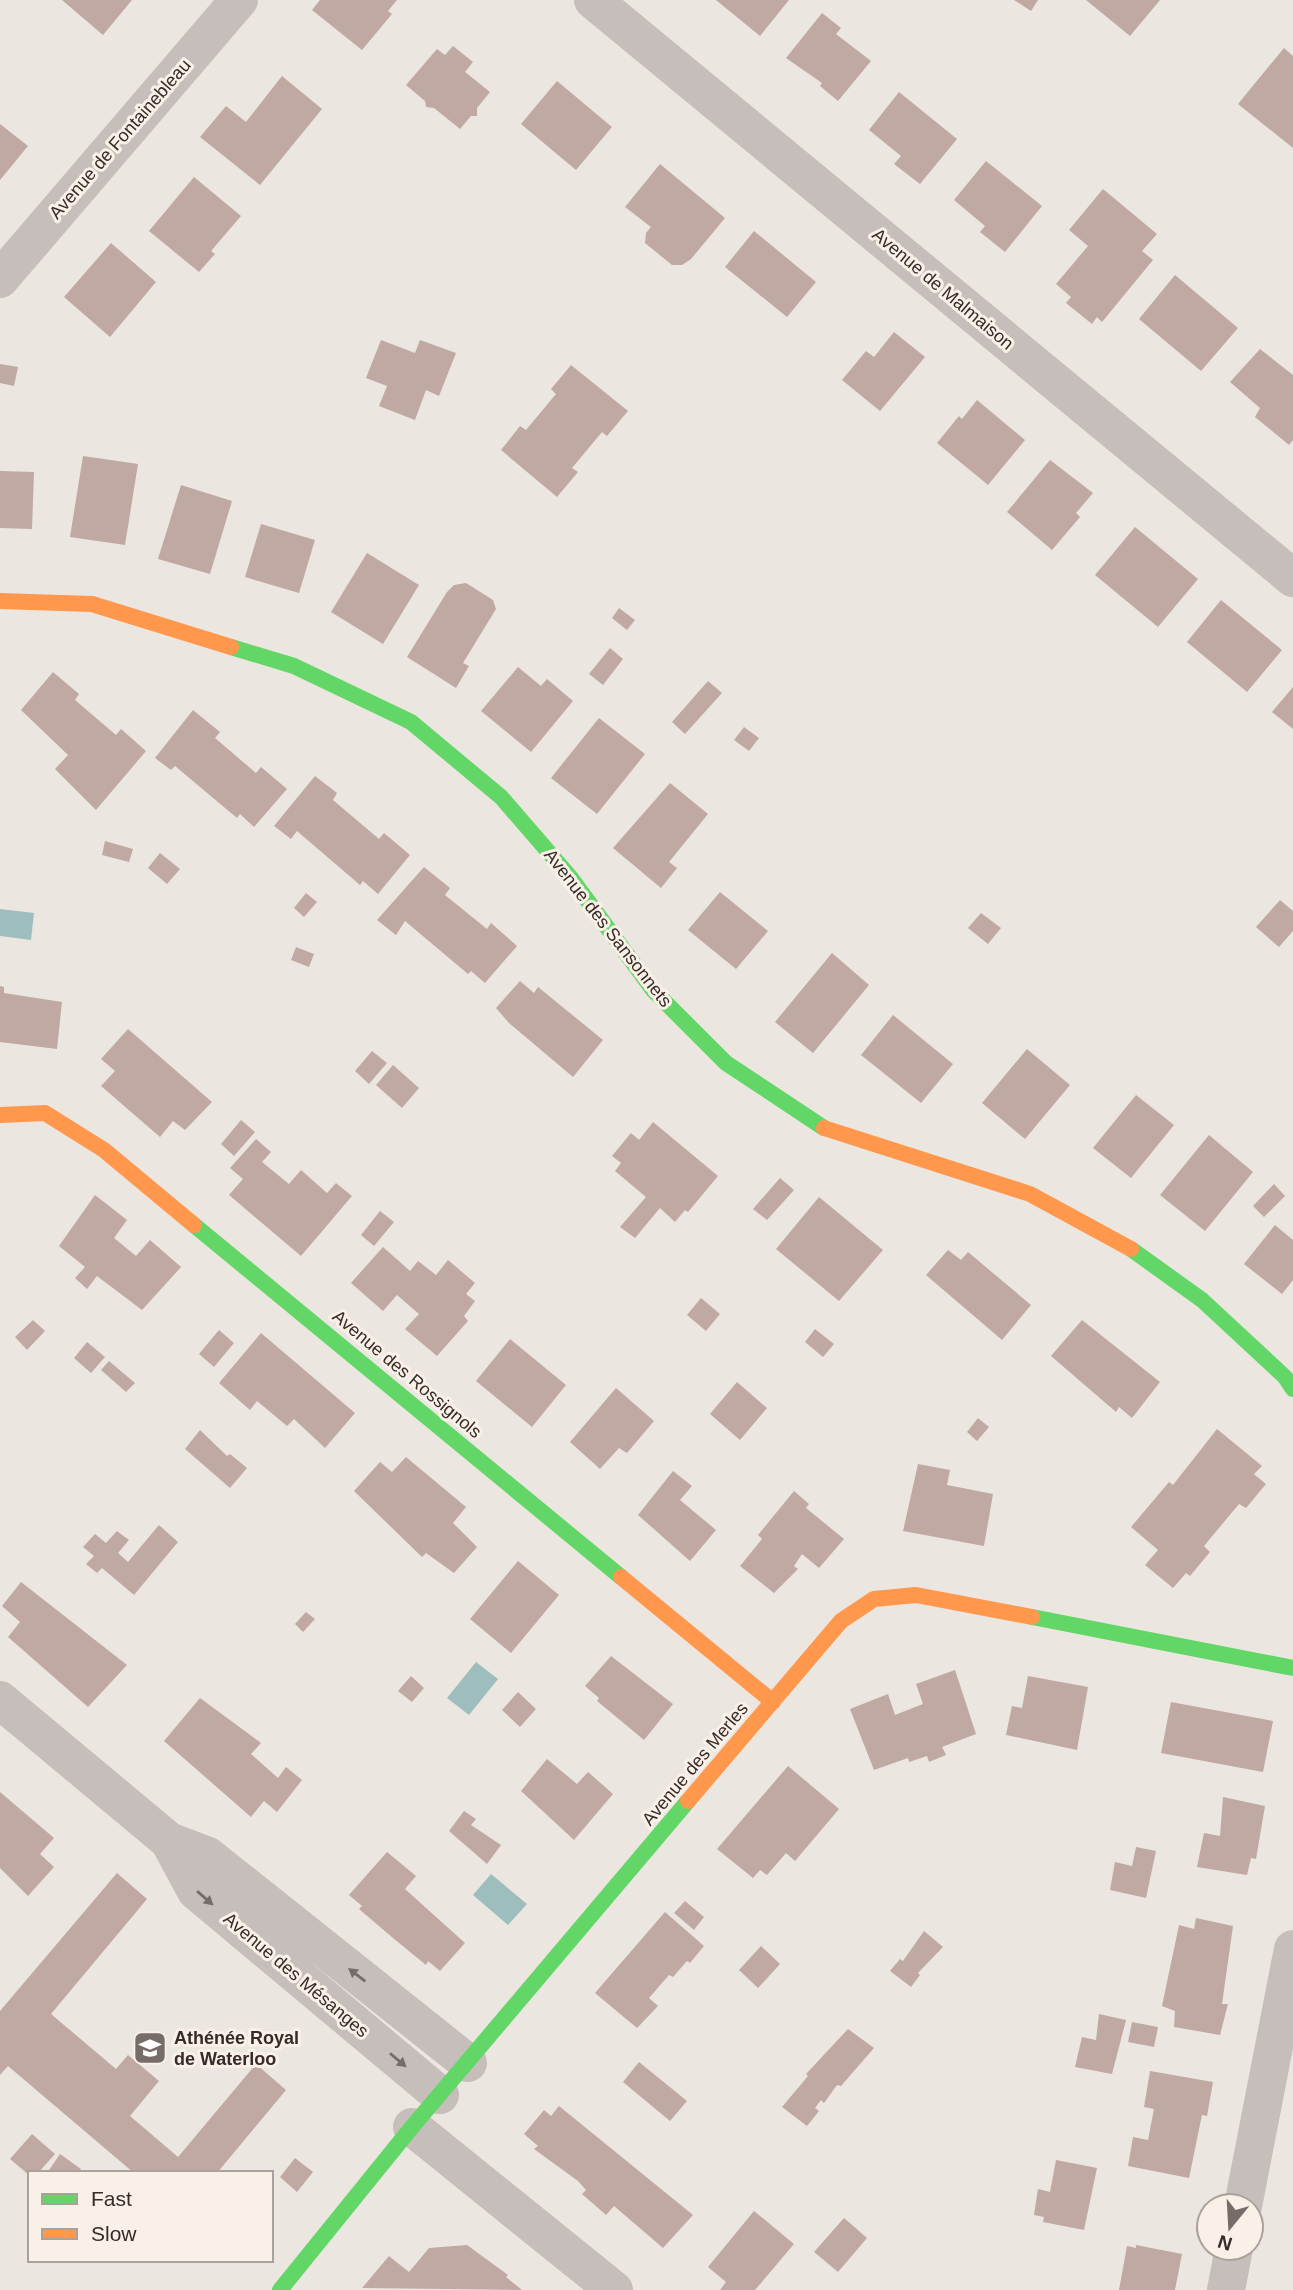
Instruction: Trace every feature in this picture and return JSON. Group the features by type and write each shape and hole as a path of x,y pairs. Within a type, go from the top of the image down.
{"street":[{"name":"Avenue de Fontainebleau","path":"0,279 239,0"},
{"name":"Avenue de Malmaison","path":"593,0 1293,578"},
{"name":"Avenue des Sansonnets","path":"0,601 92,604 294,666 411,722 501,797 571,878 653,990 726,1063 816,1125 1030,1194 1122,1242 1202,1300 1285,1377 1293,1390"},
{"name":"Avenue des Rossignols","path":"0,1115 45,1113 104,1150 774,1702"},
{"name":"Avenue des Merles","path":"280,2290 412,2127 841,1622 874,1599 916,1595 1293,1668"},
{"name":"Avenue des Mésanges","path":"0,1700 169,1841 208,1856 468,2063"},
{"name":"Avenue des Mésanges","path":"169,1841 196,1891 440,2095"},
{"path":"1245,2192 1293,1949"},
{"path":"412,2127 614,2290"},
{"path":"1226,2290 1231,2262"}],"water":[{"path":"0,909 34,913 31,940 0,936"},
{"path":"476,1662 498,1679 469,1715 447,1698"},
{"path":"491,1874 527,1904 508,1925 473,1895"}],"building":[{"path":"62,0 132,0 103,35"},
{"path":"320,0 397,0 388,11 392,14 362,50 312,10"},
{"path":"716,0 789,0 760,36"},
{"path":"1014,0 1038,0 1031,11"},
{"path":"1086,0 1160,0 1130,36"},
{"path":"822,13 841,28 836,34 871,61 838,101 820,86 822,83 786,58"},
{"path":"453,46 473,62 465,72 490,92 477,108 477,116 471,116 460,129 434,108 426,107 425,101 406,85 437,49 445,55"},
{"path":"1284,48 1293,56 1293,148 1238,104"},
{"path":"282,76 322,109 260,185 200,137 226,106 246,122"},
{"path":"557,81 612,127 576,170 521,124"},
{"path":"899,92 957,139 920,184 894,164 901,156 869,130"},
{"path":"0,124 28,146 0,180"},
{"path":"986,161 1042,206 1005,252 980,232 985,226 954,200"},
{"path":"660,164 725,218 691,259 682,265 672,265 645,243 646,233 651,227 625,207"},
{"path":"194,177 241,216 211,251 215,254 199,272 149,231"},
{"path":"1103,189 1157,234 1142,251 1153,260 1102,322 1097,317 1092,324 1066,303 1071,297 1056,284 1088,246 1069,230"},
{"path":"754,231 816,282 787,317 725,267"},
{"path":"111,243 156,282 110,337 64,297"},
{"path":"1175,275 1238,328 1201,371 1139,319"},
{"path":"894,332 925,357 880,411 842,380 866,351 874,357"},
{"path":"381,340 415,353 420,340 456,353 439,396 426,390 415,420 379,406 387,386 366,378"},
{"path":"1260,349 1293,375 1293,440 1289,445 1255,417 1260,408 1230,382"},
{"path":"0,364 18,367 14,386 0,383"},
{"path":"571,365 628,411 607,436 602,432 572,468 578,472 557,497 501,450 520,426 526,430 556,394 551,389"},
{"path":"977,400 1025,440 988,485 937,443 959,416 962,419"},
{"path":"83,456 138,464 125,545 70,537"},
{"path":"1050,460 1093,493 1076,513 1080,517 1052,550 1007,512"},
{"path":"0,471 34,472 32,529 0,528"},
{"path":"181,485 232,501 210,574 158,559"},
{"path":"261,524 315,540 299,593 245,577"},
{"path":"1135,527 1198,579 1158,627 1095,575"},
{"path":"367,553 419,585 383,644 331,612"},
{"path":"466,583 493,600 496,609 463,663 469,666 456,688 407,657 447,592 454,585"},
{"path":"1221,600 1282,650 1247,692 1187,642"},
{"path":"619,608 635,620 627,630 612,618"},
{"path":"610,648 623,659 603,685 589,674"},
{"path":"518,667 541,686 547,679 573,701 531,752 481,711"},
{"path":"53,672 79,694 75,700 116,735 121,729 146,751 96,810 55,769 68,755 21,710"},
{"path":"708,681 722,693 685,734 672,722"},
{"path":"1293,687 1293,729 1272,712"},
{"path":"193,710 220,732 215,738 256,773 261,767 287,789 254,827 240,814 237,818 175,766 171,770 155,758"},
{"path":"599,718 645,754 597,814 551,778"},
{"path":"744,727 759,738 749,751 734,740"},
{"path":"315,776 337,793 333,800 379,839 384,833 410,855 378,894 363,881 360,885 297,831 291,839 274,826"},
{"path":"670,783 708,814 669,862 677,868 661,888 613,848"},
{"path":"105,841 133,849 129,862 102,855"},
{"path":"160,853 180,869 167,884 148,868"},
{"path":"424,867 450,888 445,895 487,929 491,923 517,946 485,983 471,971 468,974 405,921 396,935 377,920"},
{"path":"720,892 768,931 736,969 688,930"},
{"path":"306,893 317,902 304,917 294,908"},
{"path":"1280,900 1293,911 1293,931 1279,947 1256,927"},
{"path":"981,913 1001,928 988,944 968,928"},
{"path":"296,947 314,954 309,967 291,960"},
{"path":"832,953 869,985 813,1053 775,1022"},
{"path":"520,981 534,993 538,987 603,1040 573,1077 509,1023 496,1008"},
{"path":"0,986 4,987 4,993 62,1002 57,1049 0,1042"},
{"path":"893,1015 953,1064 921,1103 861,1055"},
{"path":"128,1029 212,1102 185,1130 173,1121 160,1137 101,1086 115,1071 101,1059"},
{"path":"1027,1049 1070,1085 1025,1139 982,1103"},
{"path":"372,1051 387,1063 369,1084 355,1071"},
{"path":"393,1065 419,1088 402,1108 376,1085"},
{"path":"1136,1095 1174,1125 1131,1178 1093,1148"},
{"path":"241,1120 255,1132 234,1156 221,1144"},
{"path":"653,1122 718,1176 688,1212 685,1210 675,1222 660,1208 635,1238 620,1227 646,1197 615,1171 621,1163 612,1156 631,1133 639,1140"},
{"path":"1209,1135 1253,1172 1205,1231 1160,1195"},
{"path":"256,1139 271,1152 262,1162 289,1184 301,1170 327,1193 336,1183 352,1196 301,1256 229,1195 243,1179 230,1168"},
{"path":"780,1178 794,1190 767,1220 753,1209"},
{"path":"1274,1184 1285,1196 1264,1217 1253,1206"},
{"path":"95,1195 127,1220 114,1238 136,1256 150,1240 181,1267 142,1310 97,1276 87,1289 75,1278 85,1267 59,1246"},
{"path":"819,1197 883,1250 839,1301 776,1249"},
{"path":"380,1211 394,1222 374,1246 361,1235"},
{"path":"1275,1225 1293,1240 1293,1280 1282,1294 1244,1264"},
{"path":"383,1247 410,1271 418,1261 436,1275 448,1260 475,1283 466,1294 475,1301 464,1316 468,1321 437,1356 405,1329 419,1314 397,1295 383,1311 351,1283"},
{"path":"948,1250 961,1260 968,1252 1031,1305 1002,1340 926,1275"},
{"path":"701,1298 720,1314 706,1331 687,1315"},
{"path":"33,1320 45,1331 27,1350 15,1337"},
{"path":"1082,1320 1160,1382 1132,1418 1119,1407 1116,1412 1051,1356"},
{"path":"815,1329 834,1344 823,1357 805,1342"},
{"path":"219,1330 234,1343 214,1367 199,1354"},
{"path":"261,1333 355,1413 325,1448 294,1419 287,1426 257,1401 250,1410 219,1383"},
{"path":"510,1339 566,1385 532,1427 476,1381"},
{"path":"87,1342 105,1357 91,1373 74,1358"},
{"path":"109,1361 135,1383 126,1392 101,1370"},
{"path":"737,1382 767,1408 740,1440 710,1414"},
{"path":"616,1388 654,1421 627,1453 619,1448 600,1469 570,1442"},
{"path":"978,1418 989,1427 977,1441 967,1432"},
{"path":"1217,1429 1262,1466 1254,1474 1266,1484 1246,1508 1239,1504 1204,1546 1210,1552 1190,1576 1186,1573 1173,1588 1145,1565 1158,1550 1131,1527 1169,1482 1173,1485"},
{"path":"200,1430 227,1456 230,1454 247,1468 230,1488 185,1449"},
{"path":"406,1457 466,1507 453,1523 477,1547 454,1573 426,1553 422,1557 354,1491 380,1462 392,1472"},
{"path":"918,1464 950,1470 947,1485 993,1494 984,1546 903,1531"},
{"path":"673,1471 692,1486 680,1500 716,1530 690,1561 638,1515"},
{"path":"794,1491 809,1504 806,1508 844,1539 819,1568 802,1554 794,1566 798,1569 774,1593 740,1566 762,1539 758,1535"},
{"path":"159,1525 178,1542 134,1595 102,1568 97,1573 86,1564 94,1556 83,1547 95,1534 106,1543 117,1531 129,1540 118,1553 128,1562"},
{"path":"518,1561 559,1595 511,1653 470,1619"},
{"path":"21,1582 127,1665 88,1707 8,1637 20,1622 2,1606"},
{"path":"306,1612 315,1619 303,1632 295,1624"},
{"path":"611,1656 673,1704 644,1740 597,1701 599,1698 585,1686"},
{"path":"955,1670 976,1734 942,1747 946,1755 929,1762 927,1756 909,1762 908,1758 874,1770 850,1709 888,1694 895,1715 923,1704 916,1684"},
{"path":"411,1676 424,1688 412,1702 398,1691"},
{"path":"1028,1676 1088,1687 1077,1750 1006,1735 1012,1706 1022,1708"},
{"path":"518,1692 536,1709 520,1727 502,1710"},
{"path":"200,1698 261,1743 251,1754 278,1778 286,1767 302,1780 277,1812 264,1801 251,1817 164,1741"},
{"path":"1171,1702 1273,1721 1263,1772 1161,1753"},
{"path":"547,1759 577,1784 588,1772 613,1794 574,1840 521,1791"},
{"path":"788,1766 839,1809 795,1861 786,1853 767,1875 760,1870 753,1878 717,1849"},
{"path":"0,1792 54,1838 40,1854 54,1867 28,1896 0,1868"},
{"path":"1223,1797 1265,1806 1256,1859 1251,1858 1247,1875 1197,1867 1204,1833 1220,1836"},
{"path":"464,1811 476,1819 471,1825 501,1845 487,1864 449,1831"},
{"path":"1136,1847 1156,1851 1146,1898 1110,1890 1115,1862 1132,1866"},
{"path":"387,1852 416,1876 405,1889 465,1943 440,1971 428,1961 426,1965 393,1938 359,1909 362,1906 349,1895"},
{"path":"117,1873 147,1899 51,2014 116,2069 128,2055 159,2081 130,2116 178,2157 256,2064 286,2090 219,2171 132,2171 8,2066 0,2075 0,2011"},
{"path":"685,1901 704,1917 694,1930 674,1913"},
{"path":"665,1912 704,1946 690,1963 687,1961 673,1977 669,1975 649,1998 658,2006 637,2028 595,1993"},
{"path":"1196,1918 1233,1926 1222,2004 1228,2004 1220,2035 1174,2027 1175,2011 1162,2006 1179,1925 1194,1929"},
{"path":"924,1931 943,1947 918,1973 920,1975 911,1987 890,1971 900,1959 903,1961"},
{"path":"761,1946 780,1964 758,1988 739,1970"},
{"path":"1099,2014 1126,2020 1112,2074 1075,2067 1082,2037 1096,2040"},
{"path":"1132,2022 1158,2027 1154,2047 1128,2042"},
{"path":"848,2029 874,2048 841,2086 837,2085 824,2103 821,2100 815,2108 819,2111 807,2126 782,2107 808,2076 806,2074"},
{"path":"639,2062 687,2101 670,2121 623,2082"},
{"path":"1150,2071 1213,2082 1207,2116 1202,2115 1189,2178 1128,2166 1133,2137 1148,2140 1154,2109 1144,2107"},
{"path":"559,2106 693,2215 663,2248 614,2206 606,2215 582,2194 586,2190 578,2181 534,2149 538,2146 524,2134 544,2110 551,2116"},
{"path":"32,2134 55,2154 40,2171 28,2171 28,2174 10,2159"},
{"path":"60,2154 81,2169 80,2171 48,2171"},
{"path":"295,2158 313,2172 297,2192 280,2177"},
{"path":"1056,2160 1097,2168 1084,2230 1043,2222 1044,2217 1034,2215 1038,2189 1050,2192"},
{"path":"754,2211 794,2244 755,2290 720,2290 726,2282 708,2267"},
{"path":"844,2218 867,2238 838,2272 814,2252"},
{"path":"467,2245 508,2275 506,2277 522,2290 362,2288 389,2256 409,2272 429,2248"},
{"path":"1136,2245 1182,2254 1175,2290 1119,2290 1127,2246 1136,2248"}],"traffic: fast":[{"path":"231,647 294,666 411,722 501,797 571,878 653,990 726,1063 824,1128"},
{"path":"194,1225 621,1577"},
{"path":"1131,1249 1202,1300 1285,1377 1293,1389"},
{"path":"1032,1617 1293,1668"},
{"path":"280,2290 412,2127 688,1801"}],"traffic: slow":[{"path":"0,601 92,604 231,647"},
{"path":"0,1115 45,1113 104,1150 194,1225"},
{"path":"824,1128 1030,1194 1131,1249"},
{"path":"621,1577 773,1702"},
{"path":"688,1801 841,1621 874,1599 916,1595 1032,1617"}],"place":[{"name":"Athénée Royal de Waterloo","path":"150,2048"}]}
